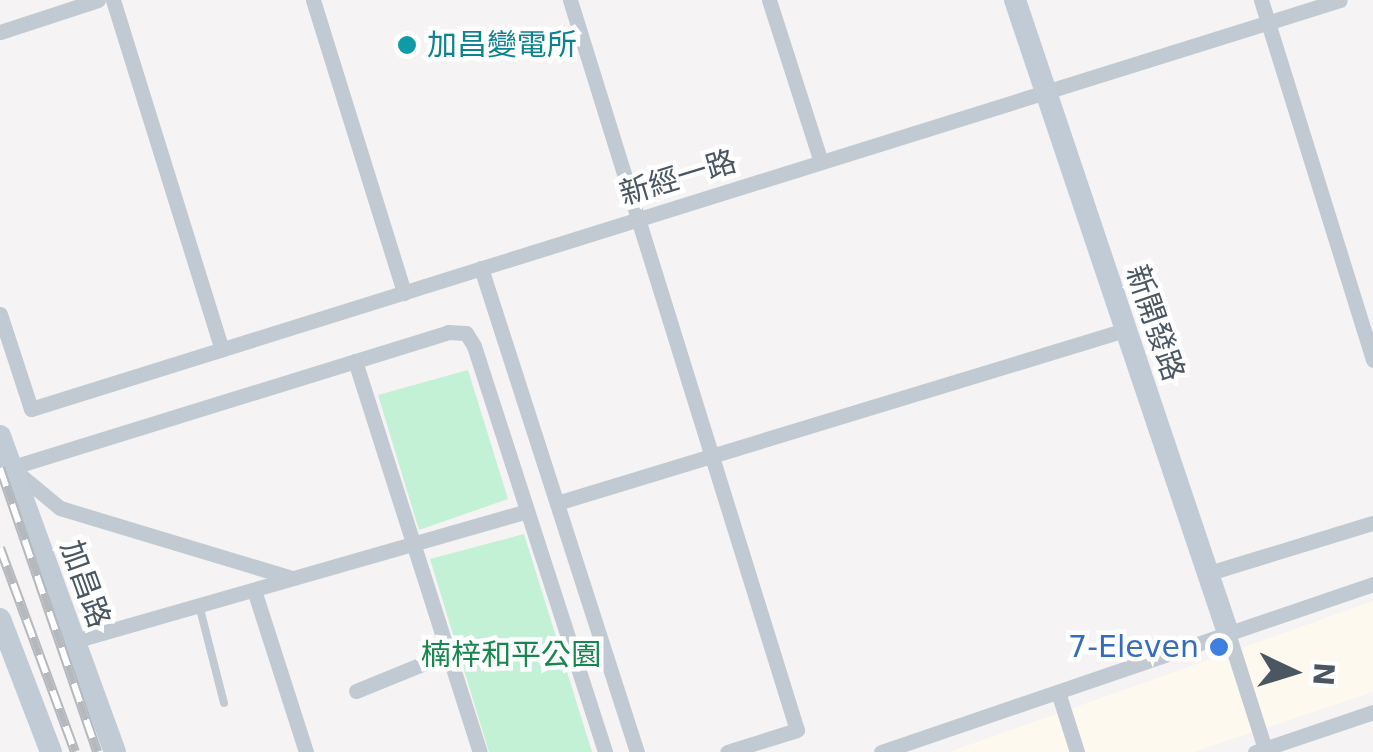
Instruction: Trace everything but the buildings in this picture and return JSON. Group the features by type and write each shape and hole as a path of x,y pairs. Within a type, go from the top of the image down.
{"street":[{"path":"0,32 98,0"},
{"path":"113,0 222,350"},
{"path":"313,0 404,293"},
{"path":"570,0 797,730 727,752"},
{"path":"770,0 821,162"},
{"name":"新開發路","path":"1015,0 1228,633"},
{"path":"1261,0 1373,360"},
{"name":"新經一路","path":"0,314 31,409 1340,0"},
{"path":"481,268 636,752"},
{"path":"557,503 1125,330"},
{"path":"5,470 448,332 466,333 474,346 606,752"},
{"path":"355,361 480,752"},
{"name":"加昌路","path":"0,436 5,470 114,752"},
{"path":"5,470 60,508 293,578"},
{"path":"74,641 526,512"},
{"path":"1208,573 1373,523"},
{"path":"881,752 1373,584"},
{"path":"254,590 306,752"},
{"path":"0,619 51,752"},
{"path":"1228,633 1262,751 1373,712"},
{"path":"356,690 448,652"},
{"path":"1058,692 1077,752"}],"lane":[{"path":"199,605 224,703"}],"shaded area":[{"path":"1373,601 1373,692 1194,752 949,752"}],"green space":[{"path":"468,370 508,499 419,530 378,395"},
{"name":"楠梓和平公園","path":"524,534 592,752 489,752 430,559"}],"railway":[{"path":"0,468 97,752"},
{"path":"0,548 75,752"}],"place":[{"name":"加昌變電所","path":"407,45"},
{"name":"7-Eleven","path":"1219,647"}]}
